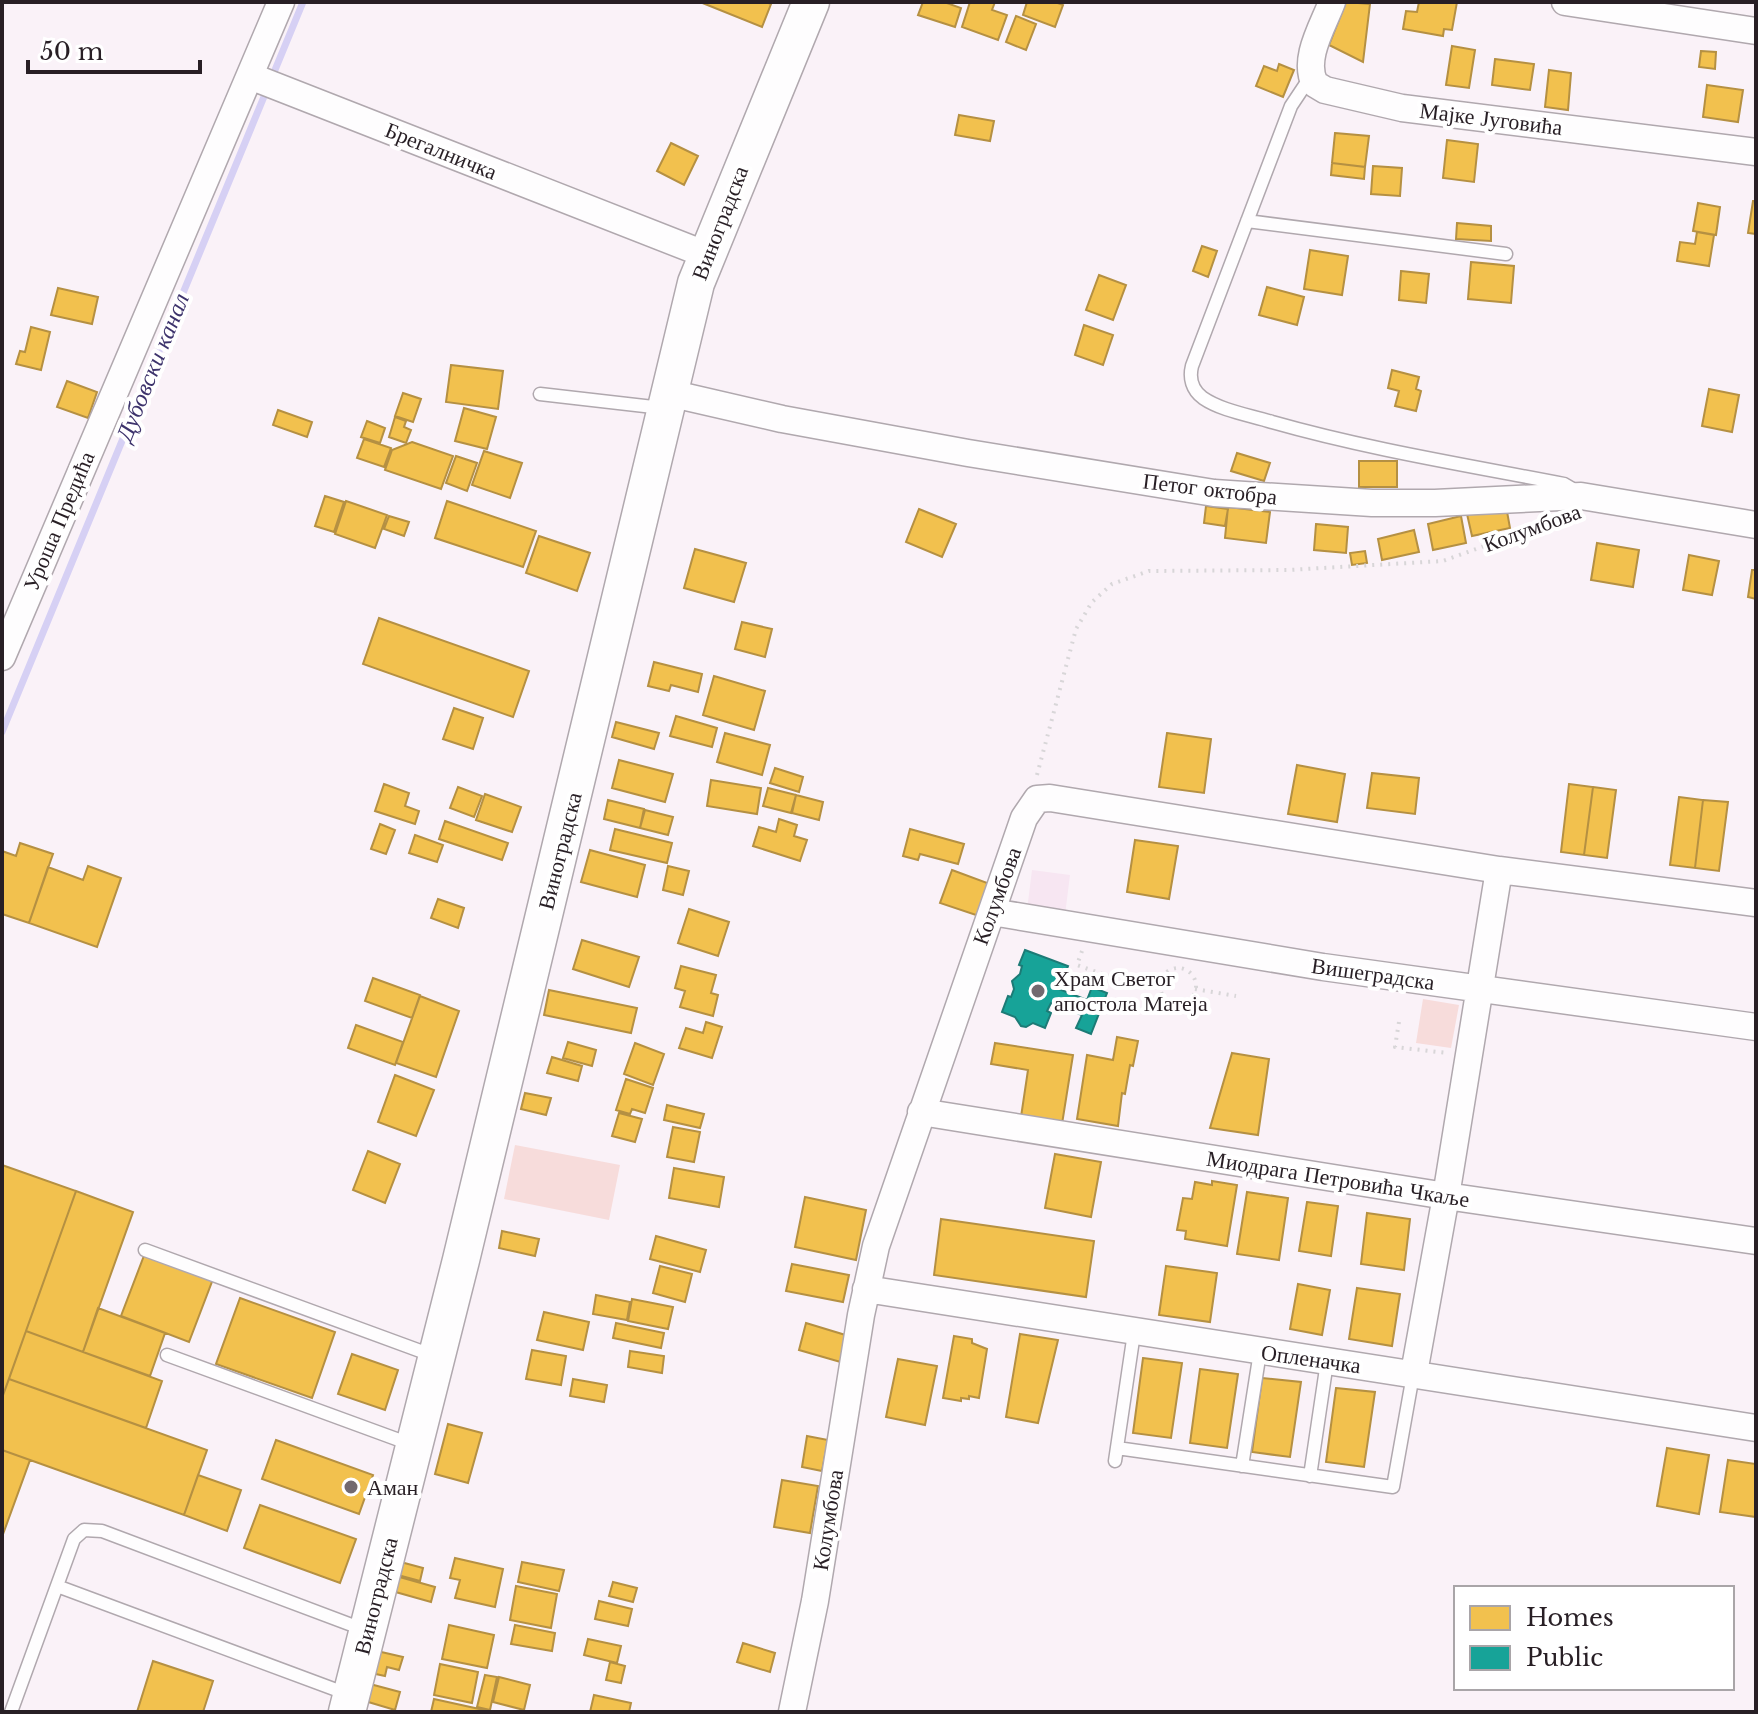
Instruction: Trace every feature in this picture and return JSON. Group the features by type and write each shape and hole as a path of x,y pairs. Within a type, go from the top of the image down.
{"street":[{"path":"254,78 281,2"},
{"name":"Виноградска","path":"349,1704 609,654 696,283 707,255 733,215 811,2"},
{"path":"1311,76 1311,58 1332,2"},
{"path":"1565,2 1756,31"},
{"name":"Мајке Југовића","path":"1311,76 1315,84 1325,90 1402,108 1756,152"},
{"name":"Брегалничка","path":"254,78 707,255"},
{"name":"Уроша Предића","path":"2,657 254,78"},
{"name":"Петог октобра","path":"667,401 1214,493 1372,503 1581,496 1756,525"},
{"path":"1037,799 1050,798 1499,870 1756,903"},
{"name":"Колумбова","path":"792,1712 815,1601 866,1289 876,1246 1024,818 1037,799"},
{"path":"1414,1373 1499,870"},
{"name":"Вишеградска","path":"992,912 1481,990 1756,1027"},
{"name":"Миодрага Петровића Чкаље","path":"921,1112 1446,1196 1756,1241"},
{"name":"Опленачка","path":"866,1289 1756,1428"}],"lane":[{"path":"1311,76 1291,106 1247,221 1192,366 1190,376 1193,387 1201,397 1219,406 1299,429 1564,484 1581,496"},
{"path":"1247,221 1506,254"},
{"path":"540,394 667,401"},
{"path":"145,1250 437,1358"},
{"path":"1134,1333 1116,1454 1242,1466 1393,1487 1414,1373"},
{"path":"1242,1466 1260,1352"},
{"path":"167,1355 413,1445"},
{"path":"1310,1476 1327,1362"},
{"path":"11,1712 74,1539 84,1530 102,1531 367,1631"},
{"path":"57,1586 349,1704"}],"path":[{"name":"Колумбова","path":"1037,799 1038,773 1076,629 1092,602 1112,584 1149,571 1288,570 1443,561 1557,520"},
{"path":"1090,930 1077,965 1105,975 1160,984"},
{"path":"1181,968 1194,978 1195,989 1189,999 1178,1003 1167,1000 1160,984 1169,970 1181,968"},
{"path":"1195,989 1236,996"},
{"path":"1399,1022 1395,1047 1470,1056"}],"shaded area":[{"path":"1032,870 1070,875 1065,915 1027,910"},
{"path":"1423,999 1459,1005 1451,1048 1416,1043"},
{"path":"515,1145 620,1165 609,1220 504,1199"}],"building: Homes":[{"path":"700,2 766,2 771,4 762,27"},
{"path":"923,2 944,2 961,8 955,27 918,15"},
{"path":"970,2 995,2 992,10 1007,15 998,40 962,27"},
{"path":"1027,2 1063,5 1055,27 1023,15"},
{"path":"1346,2 1370,4 1363,62 1329,45"},
{"path":"1419,2 1457,2 1452,30 1444,29 1443,36 1403,29 1406,11 1417,12"},
{"path":"1016,16 1036,24 1026,50 1006,42"},
{"path":"1452,46 1475,50 1469,88 1446,85"},
{"path":"1701,51 1716,52 1715,69 1699,67"},
{"path":"1495,59 1534,64 1530,90 1492,85"},
{"path":"1279,64 1294,70 1283,97 1256,86 1264,66 1277,71"},
{"path":"1549,70 1571,73 1568,110 1545,107"},
{"path":"1707,85 1743,90 1738,122 1703,117"},
{"path":"959,115 994,121 990,141 955,135"},
{"path":"1335,133 1369,136 1365,167 1332,163"},
{"path":"1447,140 1478,144 1474,182 1443,178"},
{"path":"671,143 698,156 684,185 657,171"},
{"path":"1332,163 1365,167 1364,179 1331,175"},
{"path":"1373,166 1402,168 1400,196 1371,194"},
{"path":"1753,201 1756,201 1756,234 1748,233"},
{"path":"1698,203 1720,207 1716,235 1693,231"},
{"path":"1457,223 1491,226 1491,241 1456,239"},
{"path":"1697,232 1714,235 1709,266 1677,261 1680,242 1695,244"},
{"path":"1202,246 1217,251 1208,277 1193,271"},
{"path":"1310,250 1348,256 1342,295 1304,289"},
{"path":"1471,262 1514,266 1511,303 1468,299"},
{"path":"1401,271 1429,274 1426,303 1399,300"},
{"path":"1099,275 1126,285 1113,320 1086,310"},
{"path":"1267,287 1304,297 1297,325 1259,315"},
{"path":"58,288 98,297 92,324 51,315"},
{"path":"1084,325 1113,335 1103,365 1075,355"},
{"path":"31,327 50,332 41,370 16,364 20,351 25,352"},
{"path":"451,365 503,371 498,409 446,402"},
{"path":"1392,370 1419,377 1416,389 1421,391 1416,411 1395,406 1399,391 1388,388"},
{"path":"67,381 97,392 88,418 57,407"},
{"path":"1709,389 1739,395 1732,432 1702,426"},
{"path":"403,393 421,399 413,422 395,416"},
{"path":"464,408 496,417 487,449 455,441"},
{"path":"278,410 312,422 307,437 273,425"},
{"path":"395,417 406,421 404,427 411,430 406,443 389,437"},
{"path":"367,421 385,428 380,443 361,437"},
{"path":"364,439 391,448 384,467 357,458"},
{"path":"412,442 453,456 441,489 385,470 392,450"},
{"path":"484,451 522,463 510,498 472,485"},
{"path":"1237,453 1270,463 1264,481 1231,471"},
{"path":"456,456 477,463 467,491 446,483"},
{"path":"1359,461 1397,461 1397,487 1359,487"},
{"path":"325,496 344,502 334,532 315,526"},
{"path":"346,501 387,515 375,548 335,534"},
{"path":"447,501 536,531 523,567 435,538"},
{"path":"1206,506 1228,509 1225,526 1204,523"},
{"path":"1506,506 1510,528 1472,536 1467,514"},
{"path":"1228,507 1270,512 1266,543 1225,538"},
{"path":"919,509 956,524 942,557 906,542"},
{"path":"389,516 409,522 404,536 384,529"},
{"path":"1461,516 1466,543 1433,550 1428,524"},
{"path":"1316,524 1348,527 1346,553 1314,550"},
{"path":"1414,530 1419,552 1382,560 1378,539"},
{"path":"539,536 590,553 577,591 526,573"},
{"path":"1597,543 1639,550 1633,587 1591,580"},
{"path":"695,549 746,563 734,602 684,588"},
{"path":"1365,551 1367,563 1352,565 1350,553"},
{"path":"1689,555 1719,561 1712,595 1683,590"},
{"path":"1752,570 1756,570 1756,599 1748,597"},
{"path":"379,618 529,671 513,717 363,664"},
{"path":"742,622 772,629 765,657 735,649"},
{"path":"654,662 702,674 698,692 671,685 669,691 648,686"},
{"path":"714,676 765,691 754,730 703,715"},
{"path":"454,708 483,718 473,749 443,739"},
{"path":"676,716 717,728 712,747 670,736"},
{"path":"616,722 659,733 654,749 612,737"},
{"path":"725,733 770,745 762,775 717,762"},
{"path":"1167,733 1211,739 1204,793 1159,787"},
{"path":"619,760 673,774 665,802 612,788"},
{"path":"1297,765 1345,774 1337,822 1288,814"},
{"path":"775,768 803,777 799,792 770,783"},
{"path":"1372,773 1419,778 1415,814 1367,808"},
{"path":"711,780 761,788 757,814 707,806"},
{"path":"384,784 409,793 405,806 419,811 415,824 375,811"},
{"path":"1569,784 1593,787 1584,855 1561,852"},
{"path":"458,787 482,796 474,817 450,808"},
{"path":"1593,787 1616,790 1607,858 1584,855"},
{"path":"768,788 796,795 791,813 763,806"},
{"path":"485,794 521,807 512,832 476,820"},
{"path":"796,795 823,802 819,820 792,813"},
{"path":"1679,797 1703,800 1695,868 1670,865"},
{"path":"608,800 644,809 640,828 604,819"},
{"path":"1703,800 1728,802 1719,871 1695,868"},
{"path":"645,810 673,817 668,835 640,828"},
{"path":"779,819 797,825 794,836 807,840 800,861 753,846 759,827 776,832"},
{"path":"445,821 508,843 502,860 439,839"},
{"path":"380,824 395,830 386,854 371,849"},
{"path":"615,829 672,843 667,863 610,850"},
{"path":"910,829 964,844 958,864 920,854 918,860 903,856"},
{"path":"415,835 443,845 437,862 409,853"},
{"path":"1135,840 1178,846 1169,899 1127,892"},
{"path":"20,843 53,854 29,923 2,914 2,851 16,856"},
{"path":"590,850 645,865 637,897 581,882"},
{"path":"88,866 121,878 97,947 29,923 48,867 83,880"},
{"path":"668,866 689,871 683,895 663,890"},
{"path":"952,870 990,884 979,916 940,903"},
{"path":"438,899 464,908 458,928 431,918"},
{"path":"689,909 729,922 718,956 678,943"},
{"path":"582,940 639,957 629,987 573,969"},
{"path":"681,966 716,975 711,993 718,995 713,1016 680,1007 685,991 675,988"},
{"path":"373,978 420,995 412,1018 365,1001"},
{"path":"549,990 637,1008 631,1033 544,1015"},
{"path":"420,996 459,1011 436,1077 396,1063"},
{"path":"706,1022 722,1027 712,1058 679,1048 686,1028 703,1033"},
{"path":"356,1025 403,1042 395,1065 348,1048"},
{"path":"1117,1037 1138,1041 1125,1094 1122,1093 1118,1126 1077,1119 1087,1055 1113,1060"},
{"path":"568,1042 596,1050 592,1066 563,1058"},
{"path":"635,1043 664,1054 653,1085 624,1074"},
{"path":"995,1043 1073,1055 1062,1124 1021,1117 1028,1070 991,1064"},
{"path":"1232,1053 1269,1059 1258,1135 1210,1128"},
{"path":"552,1057 582,1066 578,1081 547,1073"},
{"path":"395,1075 434,1090 416,1136 378,1122"},
{"path":"626,1079 653,1088 645,1113 632,1109 630,1114 616,1110"},
{"path":"525,1093 551,1098 546,1115 521,1109"},
{"path":"667,1105 704,1114 700,1128 664,1120"},
{"path":"619,1113 642,1119 635,1142 612,1136"},
{"path":"673,1127 700,1132 694,1162 667,1157"},
{"path":"368,1151 400,1164 385,1203 353,1190"},
{"path":"1055,1154 1101,1162 1091,1217 1045,1208"},
{"path":"2,1165 76,1191 2,1398"},
{"path":"674,1168 724,1177 719,1207 669,1198"},
{"path":"1212,1181 1237,1185 1227,1246 1185,1239 1186,1231 1177,1230 1183,1198 1192,1199 1195,1182 1212,1185"},
{"path":"76,1191 133,1212 83,1352 26,1331"},
{"path":"1247,1192 1288,1198 1279,1260 1237,1254"},
{"path":"805,1197 866,1210 856,1260 795,1247"},
{"path":"1307,1202 1338,1206 1331,1256 1299,1251"},
{"path":"1367,1213 1410,1219 1404,1270 1361,1264"},
{"path":"941,1219 1094,1241 1086,1297 934,1275"},
{"path":"502,1231 539,1239 535,1256 499,1248"},
{"path":"656,1236 706,1250 700,1272 650,1259"},
{"path":"145,1253 213,1279 189,1342 121,1316"},
{"path":"792,1264 849,1275 843,1302 786,1291"},
{"path":"660,1266 692,1274 685,1302 653,1293"},
{"path":"1166,1266 1217,1273 1210,1322 1159,1315"},
{"path":"1298,1284 1330,1290 1322,1335 1290,1329"},
{"path":"1357,1288 1400,1294 1392,1346 1349,1339"},
{"path":"596,1295 630,1302 627,1320 593,1314"},
{"path":"240,1298 335,1332 312,1398 216,1364"},
{"path":"632,1299 673,1307 668,1329 628,1321"},
{"path":"98,1308 165,1333 150,1376 83,1352"},
{"path":"544,1312 589,1322 583,1350 537,1340"},
{"path":"616,1323 664,1333 661,1348 613,1338"},
{"path":"806,1323 852,1337 844,1363 799,1350"},
{"path":"26,1331 162,1381 146,1428 9,1379"},
{"path":"1020,1334 1058,1340 1038,1423 1006,1417"},
{"path":"954,1336 972,1339 972,1343 987,1349 979,1398 969,1396 969,1399 961,1398 961,1401 943,1398"},
{"path":"532,1350 566,1356 561,1385 526,1379"},
{"path":"630,1351 664,1356 662,1373 628,1367"},
{"path":"352,1354 398,1370 385,1410 338,1394"},
{"path":"1143,1358 1182,1363 1171,1438 1133,1433"},
{"path":"898,1359 937,1366 925,1425 886,1417"},
{"path":"1200,1369 1238,1374 1227,1448 1190,1443"},
{"path":"1262,1378 1301,1382 1290,1457 1252,1452"},
{"path":"9,1379 207,1450 184,1515 2,1450 2,1398"},
{"path":"573,1379 607,1385 604,1402 570,1396"},
{"path":"1336,1388 1375,1392 1364,1467 1326,1462"},
{"path":"448,1424 482,1433 468,1483 435,1474"},
{"path":"807,1436 828,1440 822,1471 802,1467"},
{"path":"276,1440 373,1475 359,1514 262,1479"},
{"path":"1667,1448 1709,1455 1699,1514 1657,1506"},
{"path":"2,1450 30,1460 2,1537"},
{"path":"1728,1460 1756,1464 1756,1517 1720,1512"},
{"path":"198,1475 241,1490 227,1531 184,1515"},
{"path":"782,1480 818,1486 810,1533 774,1527"},
{"path":"260,1505 356,1539 340,1583 244,1548"},
{"path":"455,1558 503,1569 495,1607 455,1598 460,1580 450,1578"},
{"path":"397,1561 423,1568 420,1581 394,1574"},
{"path":"522,1562 564,1570 559,1591 518,1582"},
{"path":"396,1576 435,1587 431,1602 392,1591"},
{"path":"613,1582 637,1588 633,1602 609,1596"},
{"path":"516,1586 557,1594 551,1628 510,1620"},
{"path":"599,1601 632,1609 628,1626 595,1619"},
{"path":"449,1625 494,1635 487,1668 442,1659"},
{"path":"515,1625 555,1633 552,1651 511,1644"},
{"path":"588,1639 621,1646 617,1663 584,1655"},
{"path":"743,1643 775,1653 770,1672 737,1662"},
{"path":"377,1651 403,1657 399,1670 387,1667 385,1676 371,1673"},
{"path":"153,1661 213,1681 203,1712 137,1712"},
{"path":"610,1662 625,1666 621,1683 606,1680"},
{"path":"440,1664 478,1672 472,1703 434,1695"},
{"path":"485,1675 497,1677 490,1710 477,1707"},
{"path":"499,1677 530,1685 524,1710 493,1702"},
{"path":"370,1684 400,1692 395,1710 365,1701"},
{"path":"594,1695 631,1703 629,1712 590,1712"},
{"path":"434,1699 493,1712 431,1712"}],"building: Public":[{"name":"Храм Светог апостола Матеја","path":"1025,950 1068,966 1056,988 1087,1000 1092,987 1107,993 1091,1034 1076,1028 1082,1015 1051,1003 1045,1028 1033,1023 1021,1026 1015,1017 1002,1012 1014,989 1012,981 1020,974 1022,966 1019,965"}],"waterway":[{"name":"Дубовски канал","path":"2,732 303,2"}],"place":[{"name":"Храм Светог апостола Матеја","path":"1038,991"},
{"name":"Аман","path":"351,1487"}]}
